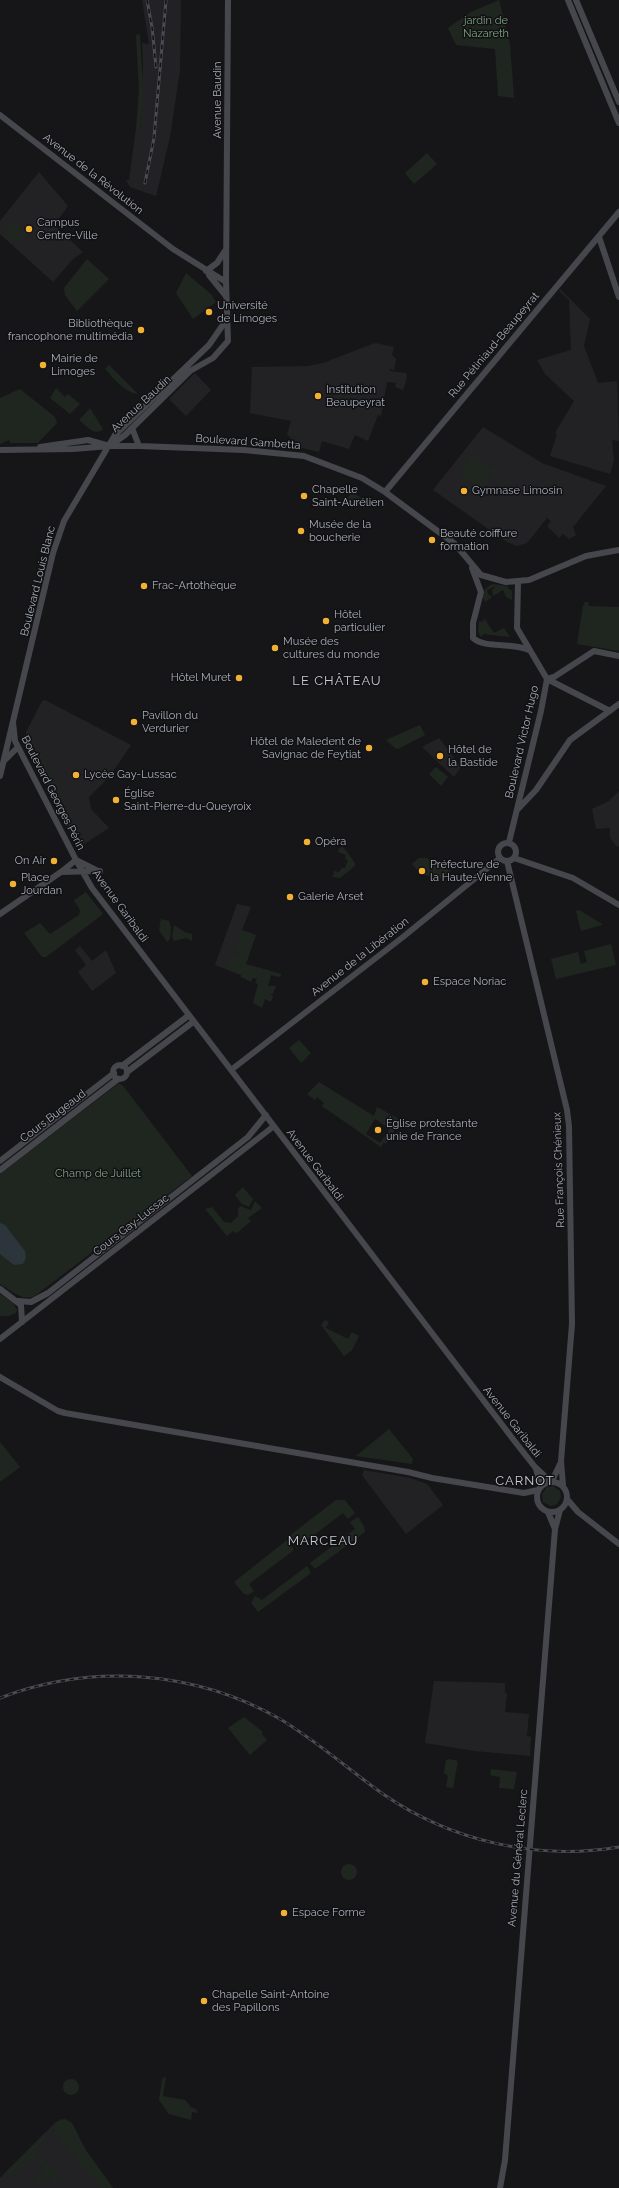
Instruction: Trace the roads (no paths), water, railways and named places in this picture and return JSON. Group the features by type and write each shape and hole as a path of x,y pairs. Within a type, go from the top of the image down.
{"main road":[{"name":"Avenue Baudin","path":"110,446 132,428 190,371 213,358 228,341 226,250 228,0"},
{"path":"568,0 619,123"},
{"path":"576,0 619,102"},
{"name":"Avenue de la Révolution","path":"0,114 173,249 206,271"},
{"name":"Rue Pétiniaud-Beaupeyrat","path":"385,492 619,212"},
{"path":"598,237 619,297"},
{"path":"206,271 217,263 226,250"},
{"path":"206,271 226,282"},
{"path":"206,271 226,296"},
{"name":"Avenue Baudin","path":"110,446 120,430 208,344 227,320"},
{"path":"132,428 139,446"},
{"name":"Boulevard Gambetta","path":"0,450 32,449 88,440 110,446 139,446 292,454 333,466 385,492 455,544 479,576 481,588"},
{"name":"Boulevard Louis Blanc","path":"0,776 60,529 110,446"},
{"path":"479,576 491,582 518,582 529,580 586,556 619,550"},
{"path":"491,582 481,588 479,605 473,623 473,638 481,643 512,644 529,650"},
{"path":"512,644 519,632 516,624 518,582"},
{"name":"Boulevard Victor Hugo","path":"509,842 541,711 547,679 519,632"},
{"path":"547,679 554,677 594,651 619,656"},
{"path":"547,679 610,711"},
{"path":"517,810 538,786 570,740 619,704"},
{"name":"Boulevard Georges Périn","path":"13,722 13,737 83,872"},
{"path":"4,761 18,747"},
{"path":"522,789 528,790 538,786"},
{"path":"514,858 516,848 509,842 502,844 498,848 500,858 508,861 514,858 573,878 619,905"},
{"name":"Avenue de la Libération","path":"231,1070 397,942 500,858"},
{"path":"0,914 62,872 76,860 100,872 62,872"},
{"name":"Rue François Chénieux","path":"508,861 567,1110 569,1126 572,1324 561,1461 563,1485"},
{"name":"Avenue Garibaldi","path":"83,872 92,888 188,1016 266,1115 535,1467 551,1481"},
{"path":"188,1016 122,1066 117,1067 114,1073 118,1079 125,1077 127,1072 193,1022"},
{"path":"122,1066 127,1072"},
{"name":"Cours Bugeaud","path":"0,1161 114,1073"},
{"name":"Cours Bugeaud","path":"0,1170 118,1079"},
{"name":"Cours Gay-Lussac","path":"18,1302 31,1302 54,1288 248,1137 266,1115"},
{"name":"Cours Gay-Lussac","path":"0,1339 274,1126"},
{"path":"0,1289 18,1302 22,1308 22,1322"},
{"path":"0,1377 58,1411 524,1493 537,1501 544,1510 548,1512 561,1509 578,1512"},
{"name":"Rue François Chénieux","path":"551,1481 557,1474 561,1461"},
{"name":"Avenue Garibaldi","path":"535,1467 539,1488"},
{"path":"524,1493 539,1488 551,1481 563,1485 567,1492 567,1499 561,1509"},
{"path":"537,1501 539,1488"},
{"path":"567,1499 578,1512 619,1544"},
{"name":"Avenue du Général Leclerc","path":"500,2188 505,2160 528,1853 555,1529 561,1509"},
{"name":"Avenue du Général Leclerc","path":"548,1512 555,1529"}],"railway":[{"path":"147,0 152,27 156,67"},
{"path":"145,183 154,138 166,0"},
{"path":"0,1698 35,1687 70,1680 106,1676 142,1677 178,1682 213,1690 247,1703 280,1719 307,1737 383,1794 409,1810 437,1824 466,1835 526,1849 588,1851 619,1847"}],"place":[{"name":"Campus Centre-Ville","path":"29,229"},
{"name":"Université de Limoges","path":"209,312"},
{"name":"Bibliothèque francophone multimédia","path":"141,330"},
{"name":"Mairie de Limoges","path":"43,365"},
{"name":"Institution Beaupeyrat","path":"318,396"},
{"name":"Gymnase Limosin","path":"464,491"},
{"name":"Chapelle Saint-Aurélien","path":"304,496"},
{"name":"Musée de la boucherie","path":"301,531"},
{"name":"Beauté coiffure formation","path":"432,540"},
{"name":"Frac-Artothèque","path":"144,586"},
{"name":"Hôtel particulier","path":"326,621"},
{"name":"Musée des cultures du monde","path":"275,648"},
{"name":"Hôtel Muret","path":"239,678"},
{"name":"Pavillon du Verdurier","path":"134,722"},
{"name":"Hôtel de Maledent de Savignac de Feytiat","path":"369,748"},
{"name":"Hôtel de la Bastide","path":"440,756"},
{"name":"Lycée Gay-Lussac","path":"76,775"},
{"name":"Église Saint-Pierre-du-Queyroix","path":"116,800"},
{"name":"Opéra","path":"307,842"},
{"name":"On Air","path":"54,861"},
{"name":"Préfecture de la Haute-Vienne","path":"422,871"},
{"name":"Place Jourdan","path":"13,884"},
{"name":"Galerie Arset","path":"290,897"},
{"name":"Espace Noriac","path":"425,982"},
{"name":"Église protestante unie de France","path":"378,1130"},
{"name":"Espace Forme","path":"284,1913"},
{"name":"Chapelle Saint-Antoine des Papillons","path":"204,2001"}],"district":[{"name":"LE CHÂTEAU","path":"337,681"},
{"name":"CARNOT","path":"525,1481"},
{"name":"MARCEAU","path":"323,1541"}],"park label":[{"name":"jardin de Nazareth","path":"486,27"},
{"name":"Champ de Juillet","path":"98,1174"}]}
